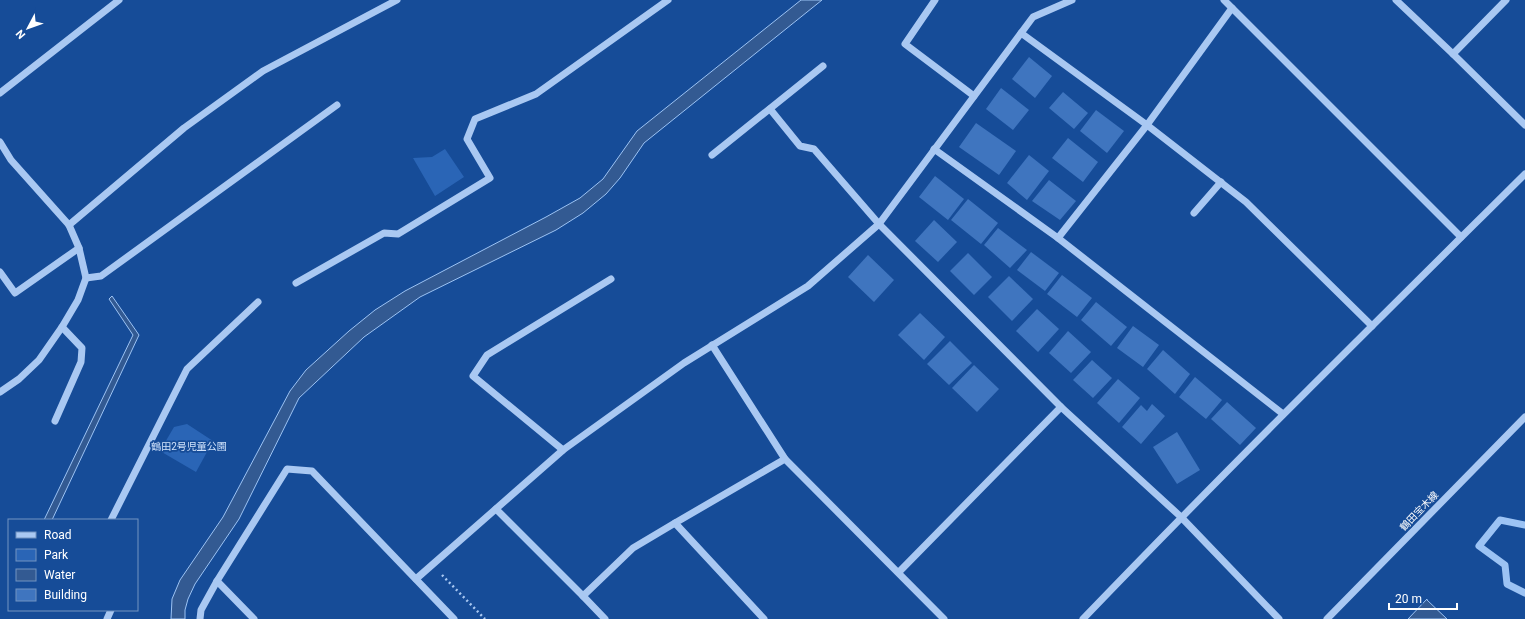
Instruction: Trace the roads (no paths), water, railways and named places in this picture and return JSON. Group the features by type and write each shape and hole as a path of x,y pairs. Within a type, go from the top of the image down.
{"street":[{"path":"0,94 119,0"},
{"path":"69,224 184,128 264,71 396,0"},
{"path":"296,283 384,233 398,234 490,178 467,139 475,119 536,94 668,0"},
{"path":"935,0 905,44 974,96"},
{"path":"416,579 563,450 684,363 808,286 879,224 1033,17 1072,0"},
{"path":"1224,0 1462,237"},
{"path":"1396,0 1525,125"},
{"path":"1453,54 1506,0"},
{"path":"1058,238 1146,125 1232,8"},
{"path":"1021,33 1146,125 1246,202 1372,326"},
{"path":"712,155 823,66"},
{"path":"86,278 101,276 338,105"},
{"path":"770,109 800,146 814,149 879,224 1061,407 1181,517 1279,619"},
{"path":"0,142 11,160 69,224 79,248 86,278 78,300 62,327 39,360 19,379 0,392"},
{"path":"934,150 1058,238 1283,414"},
{"path":"1083,619 1283,414 1525,174"},
{"path":"1194,213 1221,182"},
{"path":"0,272 15,293 79,248"},
{"path":"563,450 473,376 487,355 611,279"},
{"path":"112,519 187,369 258,302"},
{"path":"56,421 82,362 82,348 62,327"},
{"path":"712,345 785,459 944,619"},
{"path":"898,572 1061,407"},
{"name":"鶴田宝木線","path":"1327,619 1525,417"},
{"path":"583,596 633,548 785,459"},
{"path":"200,619 201,610 217,581 287,469 312,471 454,619"},
{"path":"496,509 605,619"},
{"path":"675,523 764,619"},
{"path":"217,581 254,619"}],"water":[{"path":"801,0 822,0 644,143 620,178 606,194 583,213 556,230 420,297 364,337 299,398 239,519 195,584 188,599 185,610 185,619 171,619 172,599 180,580 223,517 290,391 306,370 349,331 375,310 405,291 580,198 603,179 637,131"},
{"path":"112,296 139,335 52,519 44,519 133,335 109,299"},
{"path":"1427,600 1447,619 1408,619"}],"waterway":[{"path":"1525,525 1500,520 1479,546 1505,565 1507,584 1525,593"}],"park label":[{"name":"鶴田2号児童公園","path":"189,446"}]}
